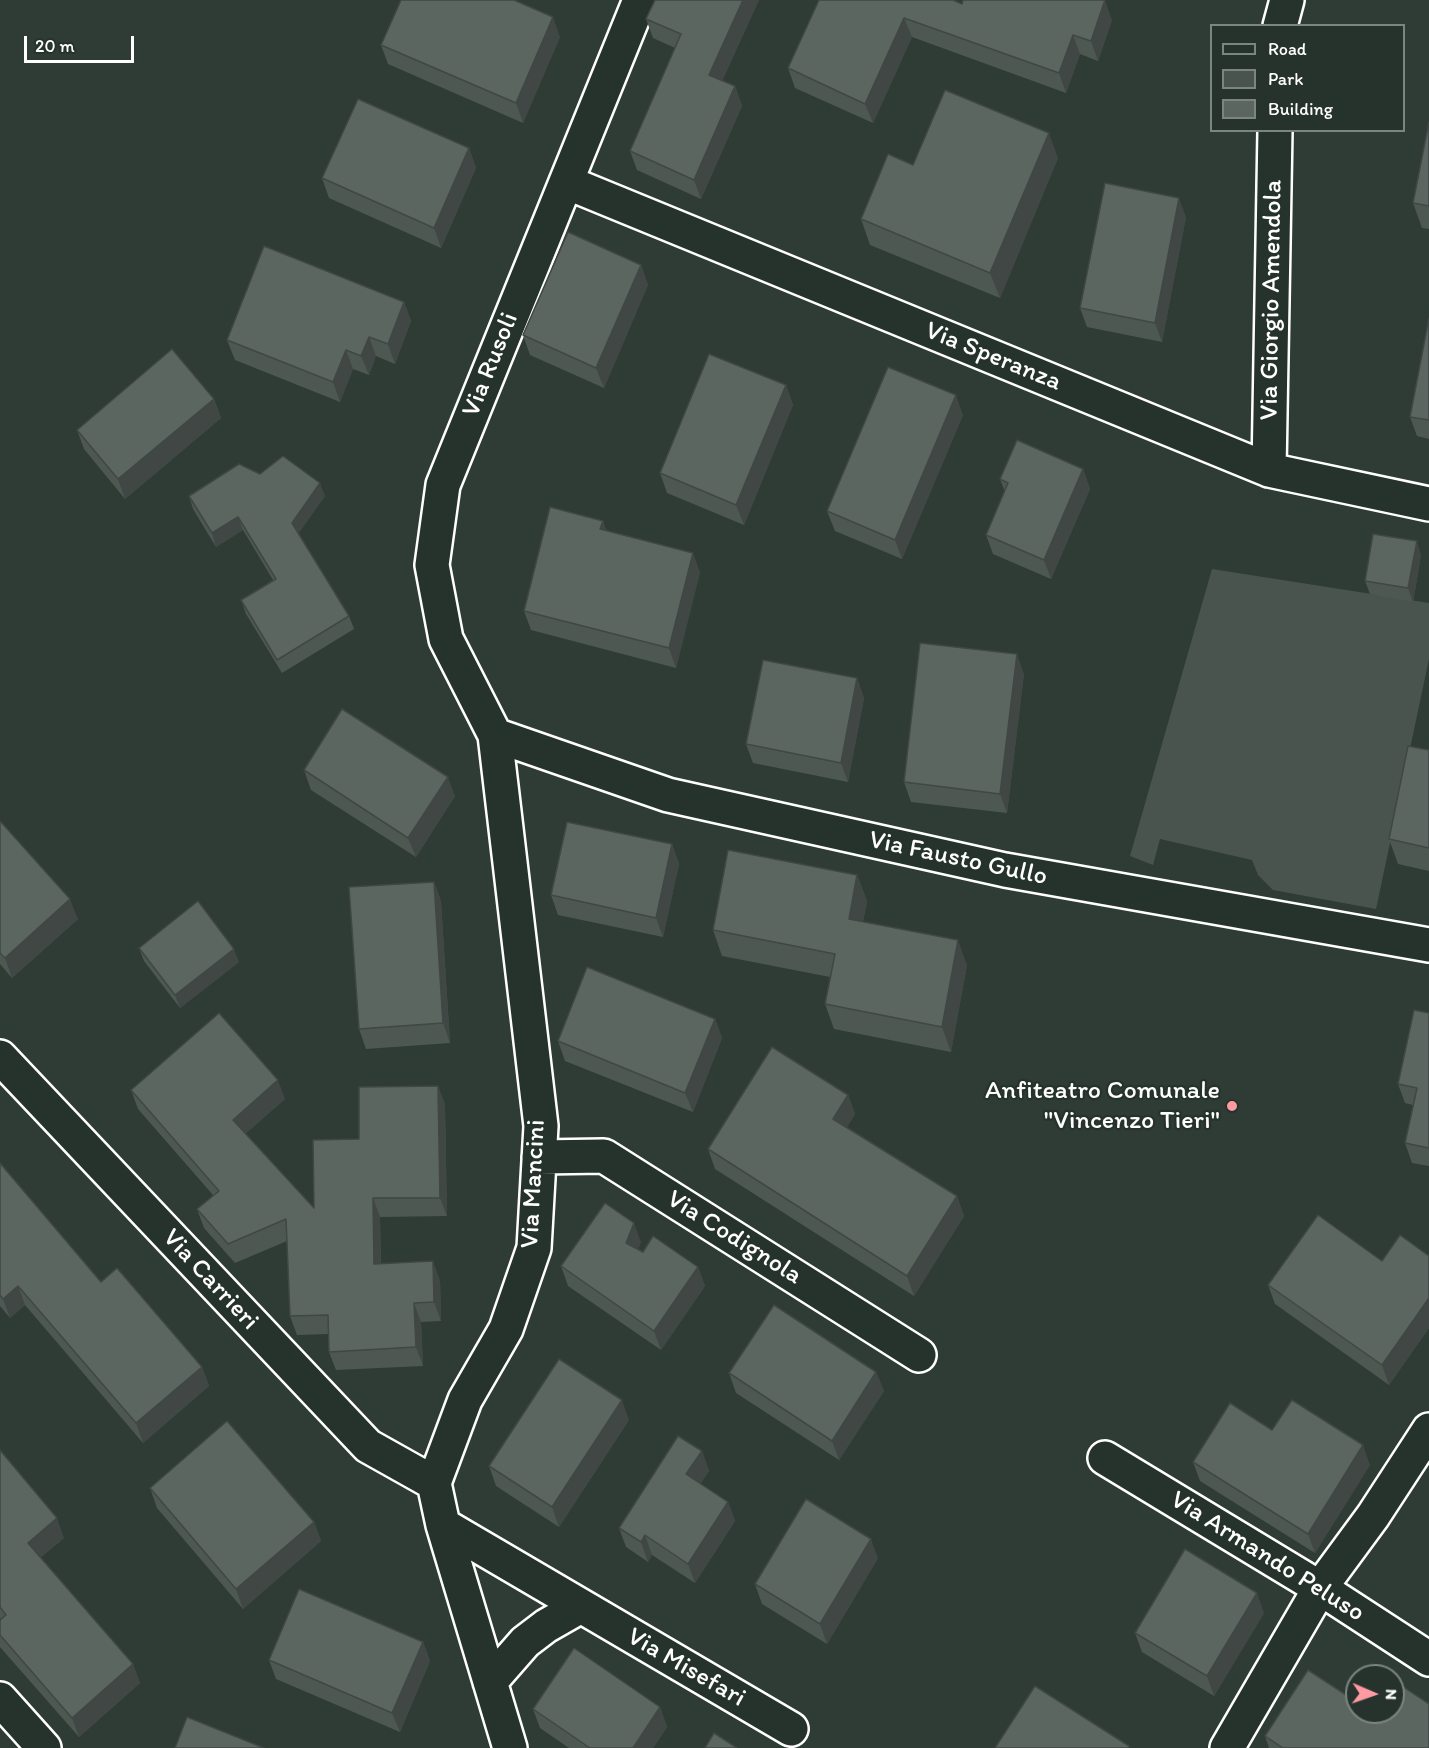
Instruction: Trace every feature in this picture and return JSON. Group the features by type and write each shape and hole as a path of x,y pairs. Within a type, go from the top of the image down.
{"street":[{"name":"Via Rusoli","path":"495,735 446,639 432,565 442,485 640,0"},
{"path":"1281,24 1287,0"},
{"name":"Via Giorgio Amendola","path":"1269,470 1275,132"},
{"name":"Via Speranza","path":"566,182 1269,470 1429,504"},
{"name":"Via Fausto Gullo","path":"495,735 680,798 1005,870 1429,945"},
{"name":"Via Mancini","path":"434,1483 465,1400 506,1329 534,1248 541,1126 495,735"},
{"name":"Via Carrieri","path":"0,1057 368,1446 434,1483"},
{"name":"Via Codignola","path":"539,1157 604,1156 919,1355"},
{"path":"1227,1748 1320,1588 1373,1516 1429,1430"},
{"name":"Via Armando Peluso","path":"1105,1458 1320,1588 1429,1659"},
{"path":"434,1483 443,1525 510,1748"},
{"name":"Via Misefari","path":"443,1525 791,1729"},
{"path":"490,1682 525,1642 546,1626 581,1606"},
{"path":"0,1699 44,1748"}],"green space":[{"path":"1212,569 1429,603 1429,659 1376,909 1273,890 1258,875 1252,860 1160,839 1153,865 1130,856"}],"building":[{"path":"401,0 514,0 553,17 516,103 381,45"},
{"path":"655,0 743,0 709,75 735,86 694,180 630,151 681,34 646,19"},
{"path":"819,0 953,0 962,4 963,0 1105,0 1091,41 1073,35 1059,73 904,18 865,104 788,68"},
{"path":"945,90 1049,133 990,273 861,219 888,154 913,165"},
{"path":"358,99 469,148 434,228 322,178"},
{"path":"1429,122 1429,206 1413,203"},
{"path":"1105,183 1179,198 1155,323 1080,308"},
{"path":"568,232 641,265 596,368 523,335"},
{"path":"264,246 404,302 388,344 369,337 361,356 346,350 333,382 227,340"},
{"path":"1429,318 1429,420 1410,417"},
{"path":"172,349 214,399 118,479 77,430"},
{"path":"709,354 786,385 736,505 660,473"},
{"path":"888,367 956,395 895,540 827,511"},
{"path":"1017,440 1083,469 1044,560 986,535 1008,483 1000,479"},
{"path":"283,456 320,483 292,523 349,616 277,660 241,600 276,579 238,517 212,533 189,496 239,464 260,474"},
{"path":"550,507 603,521 600,529 693,553 669,648 524,611"},
{"path":"1373,534 1417,541 1408,588 1365,581"},
{"path":"920,643 1017,654 1000,794 904,782"},
{"path":"763,660 857,678 841,763 746,744"},
{"path":"342,709 448,777 408,838 304,770"},
{"path":"1408,746 1429,750 1429,848 1389,839"},
{"path":"0,821 70,899 5,958 0,953"},
{"path":"567,822 672,844 656,918 551,895"},
{"path":"728,850 857,875 849,919 958,940 942,1027 825,1004 835,954 713,930"},
{"path":"434,882 443,1023 359,1029 349,887"},
{"path":"198,901 234,949 175,995 139,948"},
{"path":"587,967 715,1019 685,1093 558,1041"},
{"path":"1414,1010 1429,1013 1429,1148 1405,1143 1417,1088 1398,1084"},
{"path":"219,1013 278,1080 233,1120 314,1208 313,1140 359,1139 359,1087 438,1086 440,1198 373,1198 374,1264 433,1261 434,1302 414,1303 416,1347 329,1352 328,1315 290,1316 286,1219 228,1244 197,1209 219,1191 131,1090"},
{"path":"772,1047 848,1095 833,1119 957,1196 907,1276 708,1149"},
{"path":"0,1163 101,1282 117,1268 202,1367 136,1423 18,1286 3,1299 0,1295"},
{"path":"605,1203 634,1223 626,1243 643,1252 653,1236 698,1267 654,1331 561,1266"},
{"path":"1318,1215 1382,1261 1400,1235 1429,1256 1429,1298 1382,1365 1268,1285"},
{"path":"774,1305 876,1372 832,1441 729,1373"},
{"path":"559,1359 622,1400 552,1507 489,1466"},
{"path":"1292,1400 1363,1445 1308,1534 1193,1462 1230,1403 1272,1430"},
{"path":"227,1421 314,1522 236,1589 150,1488"},
{"path":"678,1436 702,1451 686,1474 728,1502 688,1564 645,1535 641,1542 619,1528"},
{"path":"0,1450 57,1518 28,1543 133,1664 72,1718 0,1635 0,1620 6,1615 0,1607"},
{"path":"806,1499 871,1539 820,1624 755,1584"},
{"path":"1185,1549 1257,1593 1207,1676 1135,1633"},
{"path":"299,1589 423,1642 392,1713 269,1660"},
{"path":"574,1648 660,1707 633,1748 590,1748 533,1709"},
{"path":"1308,1670 1345,1694 1345,1724 1405,1724 1405,1688 1429,1704 1429,1748 1283,1748 1265,1736"},
{"path":"1035,1686 1129,1746 1128,1748 995,1748"},
{"path":"187,1717 264,1748 175,1748"},
{"path":"714,1733 737,1748 705,1748"}],"place":[{"name":"Anfiteatro Comunale \"Vincenzo Tieri\"","path":"1232,1106"}]}
